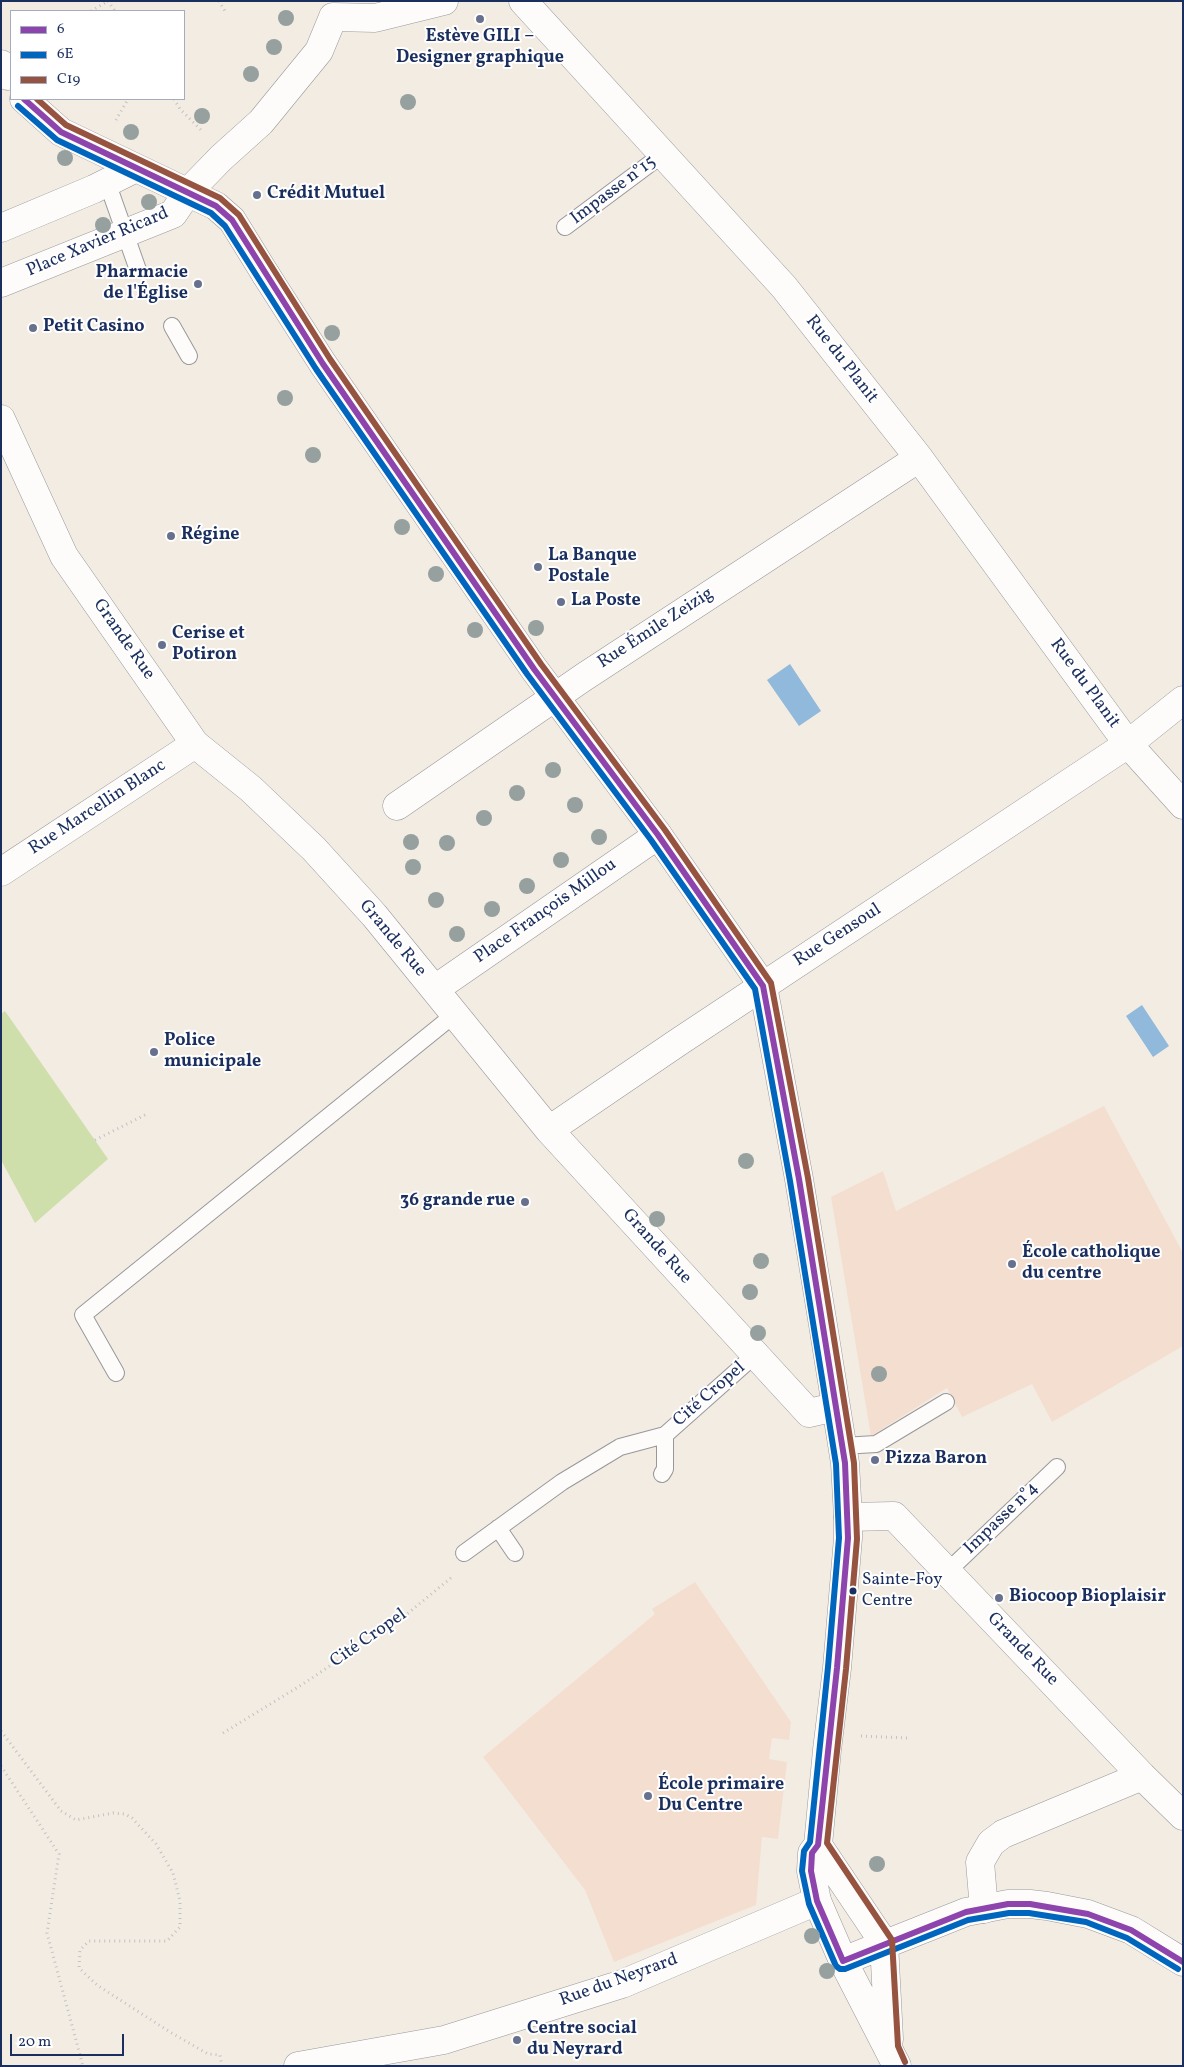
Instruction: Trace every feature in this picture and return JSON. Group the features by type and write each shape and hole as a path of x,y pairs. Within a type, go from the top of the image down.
{"street":[{"path":"332,9 376,18 444,1"},
{"name":"Rue du Planit","path":"523,1 784,287 919,458 1128,744 1183,805"},
{"name":"Place Xavier Ricard","path":"1,283 173,214 188,192 221,158 261,122 318,51 332,9"},
{"name":"Place Xavier Ricard","path":"25,100 61,132 216,206 232,220 322,364 553,697 658,835 762,986"},
{"path":"1,228 136,168"},
{"name":"Grande Rue","path":"1,419 64,556 196,744 251,789 314,849 374,916 549,1130 809,1414 835,1407"},
{"name":"Rue Émile Zeizig","path":"397,806 553,697 919,458"},
{"name":"Rue Gensoul","path":"549,1130 762,986 1128,744 1183,700"},
{"name":"Rue Marcellin Blanc","path":"1,872 196,744"},
{"name":"Place François Millou","path":"434,989 658,835"},
{"path":"762,986 799,1179 842,1446 848,1517 848,1538 837,1668 818,1845 812,1853 811,1871 817,1901 843,1961 893,2057"},
{"name":"Grande Rue","path":"848,1517 894,1516 1142,1776 1183,1816"},
{"path":"984,1909 980,1862 991,1843 1003,1834 1142,1776"},
{"path":"818,1845 884,1943 893,2057"},
{"name":"Rue du Neyrard","path":"298,2066 444,2040 604,1990 817,1901"},
{"path":"843,1961 884,1943 966,1912 1008,1904 1030,1904 1088,1914 1131,1930 1183,1962"}],"lane":[{"name":"Impasse n°15","path":"566,227 663,154"},
{"path":"107,182 138,270"},
{"path":"172,326 189,356"},
{"path":"116,1373 83,1315 455,1014"},
{"name":"Cité Cropel","path":"464,1553 562,1482 620,1447 666,1435 756,1356"},
{"path":"842,1446 876,1444 946,1402"},
{"name":"Cité Cropel","path":"662,1474 665,1470 666,1435"},
{"name":"Impasse n°4","path":"947,1572 1056,1467"},
{"path":"498,1528 515,1553"}],"path":[{"path":"93,10 108,1"},
{"path":"220,1 225,11"},
{"path":"112,126 127,100"},
{"path":"175,100 180,109 205,136"},
{"path":"95,1140 147,1114"},
{"name":"Cité Cropel","path":"223,1733 303,1684 407,1614 461,1570 464,1553"},
{"path":"1,1730 60,1811 76,1820 113,1813 125,1814 132,1818 156,1844 173,1873 180,1901 180,1927 167,1940 89,1941 80,1950 80,1968 97,1985 170,2032 208,2054 220,2056 222,2066"},
{"path":"856,1735 907,1738"},
{"path":"1,1766 59,1854 47,1933 83,2066"}],"shaded area":[{"name":"École catholique du centre","path":"1104,1106 1183,1253 1183,1346 1052,1422 1032,1384 962,1417 947,1388 871,1436 831,1197 883,1171 896,1211"},
{"name":"École primaire Du Centre","path":"695,1582 791,1722 789,1740 772,1738 769,1759 787,1762 778,1839 762,1837 756,1905 614,1962 585,1890 483,1757 655,1614 652,1609"}],"green space":[{"path":"5,1011 108,1159 35,1223 1,1160 1,1014"}],"water":[{"path":"790,664 821,711 799,726 767,680"},
{"path":"1142,1005 1169,1046 1153,1057 1126,1016"}],"transit line":[{"name":"6","path":"25,100 61,132 216,206 232,220 323,364 534,669 658,835 763,986 799,1179 845,1463 848,1538 837,1668 818,1845 812,1853 811,1871 817,1901 843,1961 966,1912 1008,1904 1030,1904 1088,1914 1131,1930 1183,1962"},
{"name":"C19","path":"38,100 66,125 220,198 239,215 330,359 541,664 665,830 771,983 808,1178 854,1463 857,1539 846,1669 827,1843 892,1940 898,2046 905,2062"},
{"name":"6E","path":"18,106 57,140 211,213 225,226 316,369 527,674 651,840 755,989 790,1181 836,1464 839,1538 810,1842 804,1851 802,1871 809,1904 836,1966 840,1969 845,1969 968,1920 1009,1913 1029,1913 1086,1922 1127,1938 1178,1969"}],"place":[{"name":"Estève GILI – Designer graphique","path":"480,19"},
{"name":"Crédit Mutuel","path":"257,195"},
{"name":"Pharmacie de l'Église","path":"198,284"},
{"name":"Petit Casino","path":"33,328"},
{"name":"Régine","path":"171,536"},
{"name":"La Banque Postale","path":"538,567"},
{"name":"La Poste","path":"561,602"},
{"name":"Cerise et Potiron","path":"162,645"},
{"name":"Police municipale","path":"154,1052"},
{"name":"36 grande rue","path":"525,1202"},
{"name":"École catholique du centre","path":"1012,1264"},
{"name":"Pizza Baron","path":"875,1460"},
{"name":"Sainte-Foy Centre","path":"853,1591"},
{"name":"Biocoop Bioplaisir","path":"999,1598"},
{"name":"École primaire Du Centre","path":"648,1796"},
{"name":"Centre social du Neyrard","path":"517,2040"}]}
